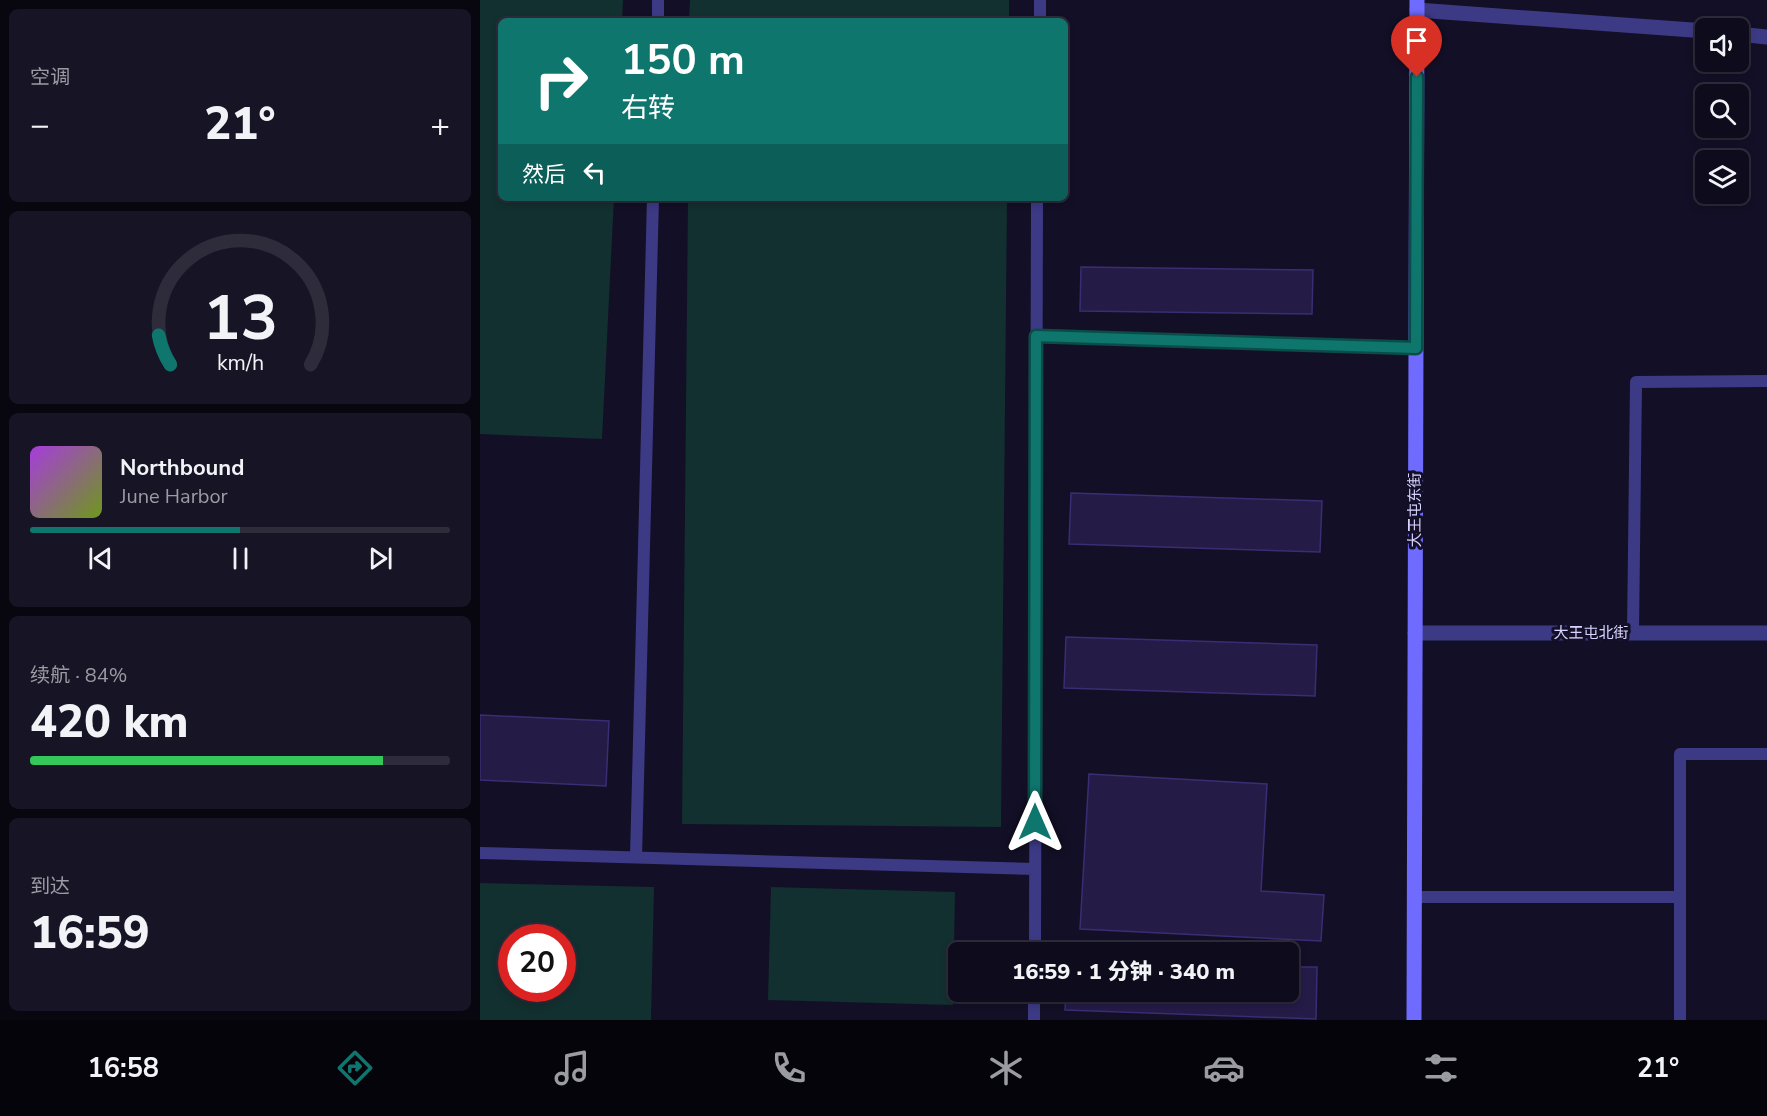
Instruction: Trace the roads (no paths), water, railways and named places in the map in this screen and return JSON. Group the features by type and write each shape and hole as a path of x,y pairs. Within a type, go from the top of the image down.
{"main road":[{"name":"大王屯东街","path":"1414,1020 1417,5"}],"street":[{"path":"1417,5 1695,31"},
{"path":"1749,35 1767,37"},
{"name":"大王屯北街","path":"1415,633 1767,633"}],"lane":[{"path":"658,0 658,18"},
{"path":"1040,0 1040,18"},
{"path":"636,857 653,201"},
{"path":"1035,942 1038,201"},
{"path":"1036,336 1416,348"},
{"path":"1633,633 1636,382 1767,381"},
{"path":"1680,1020 1680,754 1767,754"},
{"path":"480,853 1035,869"},
{"path":"1414,897 1680,897"},
{"path":"1034,1002 1034,1020"}]}
